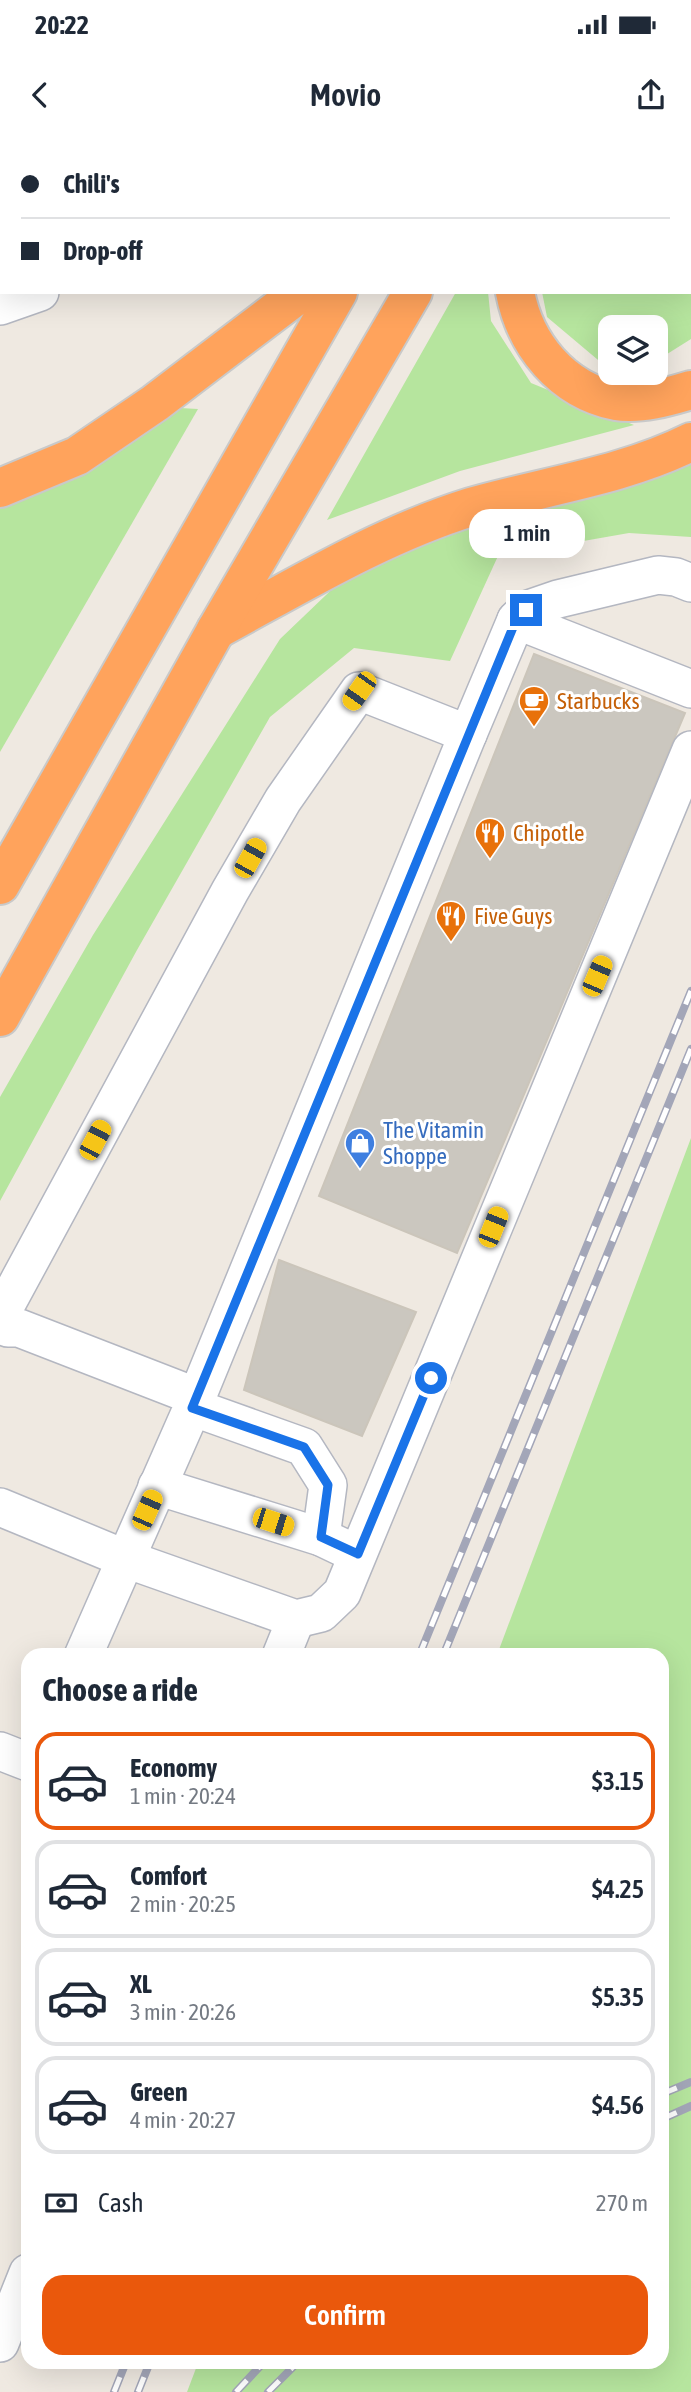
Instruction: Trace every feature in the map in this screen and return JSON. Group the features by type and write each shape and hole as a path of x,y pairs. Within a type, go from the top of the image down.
{"highway":[{"path":"0,488 77,456 155,403 298,294"},
{"path":"0,885 337,294"},
{"path":"0,1017 216,630 412,294"},
{"path":"516,294 526,329 537,348 553,368 572,383 594,394 618,401 645,401 671,397 691,390"},
{"path":"216,630 346,559 407,530 471,508 621,468 691,442"}],"lane":[{"path":"0,306 34,294"},
{"path":"86,1648 194,1402 516,620 526,610 558,599 658,575 676,577 691,583"},
{"path":"516,620 691,689"},
{"path":"321,1537 328,1485 304,1447 19,1328 8,1328 0,1317 230,891 284,800 359,691 468,734"},
{"path":"0,1507 125,1559 296,1619 321,1613 342,1593 691,750"},
{"path":"158,1486 321,1537 358,1554"},
{"path":"284,1648 296,1619"},
{"path":"0,1751 21,1759"},
{"path":"0,2343 21,2290"}],"green space":[{"path":"455,294 488,294 491,321 531,383 634,425 460,471 327,520"},
{"path":"542,294 691,294 691,339 668,353 668,315 598,315 598,360 547,317"},
{"path":"180,408 198,409 0,752 0,502"},
{"path":"691,460 691,537 629,533 498,556 450,661 354,648 270,717 137,950 0,1201 0,1097 93,935 280,639 349,573 473,524"},
{"path":"691,1138 691,2392 187,2392 196,2369 669,2369 669,1648 500,1648"}],"building":[{"path":"534,654 685,713 457,1253 319,1196"},
{"path":"279,1260 416,1312 362,1436 244,1390"}],"railway":[{"path":"422,1648 691,991"},
{"path":"446,1648 691,1049"},
{"path":"669,2091 691,2082"},
{"path":"669,2116 691,2106"},
{"path":"114,2392 123,2369"},
{"path":"138,2392 147,2369"},
{"path":"236,2392 257,2369"},
{"path":"268,2392 291,2369"}],"place":[{"name":"Starbucks","path":"534,728"},
{"name":"Chipotle","path":"490,860"},
{"name":"Five Guys","path":"451,943"},
{"name":"The Vitamin Shoppe","path":"360,1170"}],"route":[{"path":"431,1378 358,1554 321,1537 328,1485 304,1447 192,1408 436,809 516,620 526,610"}]}
